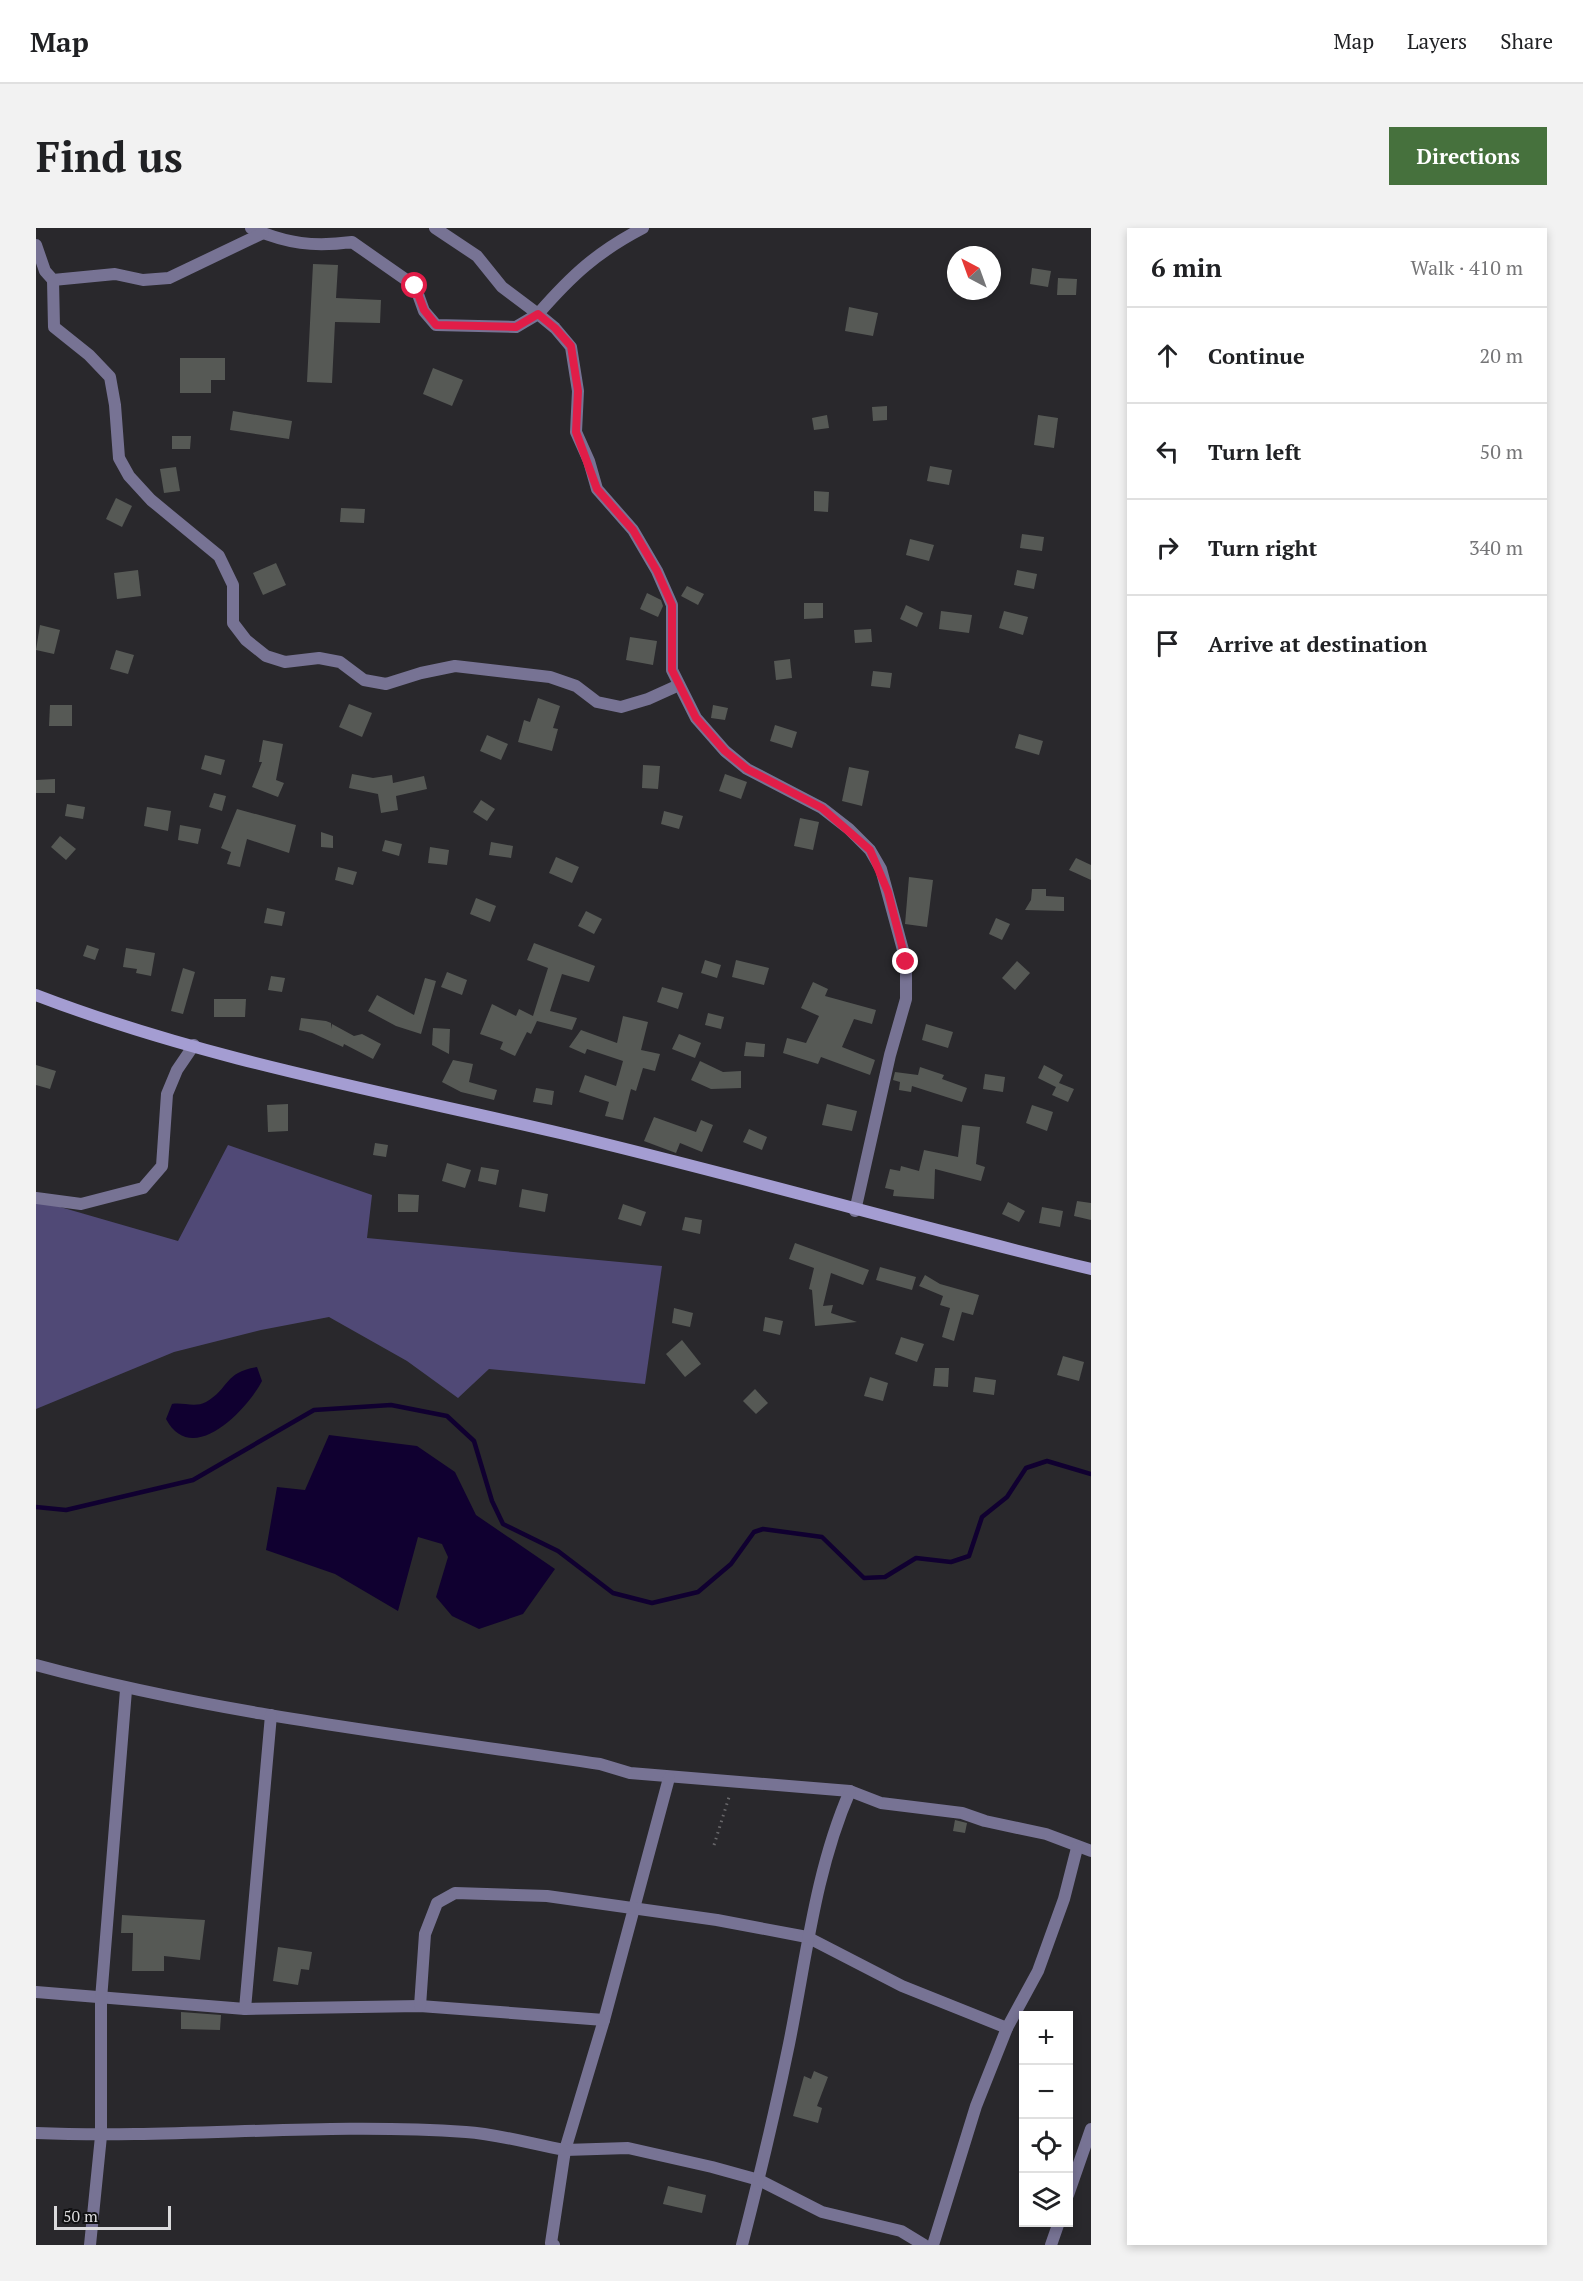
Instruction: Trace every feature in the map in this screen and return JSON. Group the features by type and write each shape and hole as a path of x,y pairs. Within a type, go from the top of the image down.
{"main road":[{"path":"36,995 129,1027 299,1074 634,1151 855,1211 1091,1269"}],"street":[{"path":"251,228 263,234 317,247 352,242 415,286 424,310 436,325 516,327 538,314 565,283 598,253 643,228"},
{"path":"435,228 477,256 502,287 555,328 571,346 578,391 576,432 597,489 633,530 657,571 672,605 672,670 696,718 725,751 747,769 822,808 870,850 888,892 906,962 906,999 887,1066 855,1211"},
{"path":"53,280 115,274 143,280 170,278 263,234"},
{"path":"36,245 45,271 53,280 54,327 89,355 110,377 115,405 119,458 129,476 151,500 219,556 233,585 234,623 246,640 266,656 285,662 319,658 340,662 364,680 386,684 421,673 455,666 550,677 576,686 597,702 621,707 648,699 679,685"},
{"path":"36,1198 81,1204 143,1188 162,1166 167,1094 177,1070 195,1045"},
{"path":"36,1665 126,1690 271,1715 600,1764 630,1773 669,1778 850,1791 881,1803 962,1813 985,1821 1046,1834 1077,1848 1091,1851"},
{"path":"90,2245 101,2136 101,1999 126,1690"},
{"path":"245,2009 271,1715"},
{"path":"552,2244 565,2150 604,2020 669,1778"},
{"path":"742,2245 789,2044 807,1937 840,1814 850,1791"},
{"path":"933,2245 976,2106 1007,2028 1038,1971 1064,1899 1077,1848"},
{"path":"420,2006 425,1934 436,1903 455,1893 547,1896 717,1920 807,1937 902,1986 1007,2028"},
{"path":"36,1992 245,2009 420,2006 604,2020"},
{"path":"36,2133 101,2136 297,2128 468,2132 565,2150 628,2148 703,2164 759,2180 822,2212 901,2231 924,2245"},
{"path":"1073,2180 1091,2129"},
{"path":"1051,2245 1058,2227"}],"path":[{"path":"714,1845 732,1783"}],"shaded area":[{"path":"228,1145 372,1195 367,1238 662,1266 645,1384 489,1369 458,1398 407,1361 329,1317 261,1330 174,1352 36,1409 36,1200 178,1241"},
{"path":"257,1367 262,1381 255,1393 232,1419 218,1429 204,1436 190,1438 177,1433 166,1419 172,1404 198,1405 206,1402 238,1373"},
{"path":"329,1435 417,1446 455,1472 476,1515 555,1569 523,1614 479,1629 452,1616 436,1597 448,1557 442,1544 418,1537 398,1611 335,1574 266,1550 277,1487 305,1490"}],"building":[{"path":"313,264 338,265 336,298 381,300 380,323 335,322 332,383 307,382"},
{"path":"1032,268 1051,271 1048,287 1030,284"},
{"path":"1058,278 1077,279 1076,295 1057,295"},
{"path":"849,307 878,313 873,336 845,331"},
{"path":"180,358 225,358 225,380 211,380 211,393 180,393"},
{"path":"433,368 463,380 452,406 423,394"},
{"path":"887,406 887,420 873,421 872,407"},
{"path":"233,411 292,421 289,439 230,430"},
{"path":"827,415 829,428 814,430 812,418"},
{"path":"1038,415 1058,418 1054,448 1034,445"},
{"path":"172,436 191,436 190,449 172,449"},
{"path":"930,466 952,470 949,485 927,481"},
{"path":"176,467 180,491 164,493 160,469"},
{"path":"814,491 829,492 828,512 814,511"},
{"path":"116,498 132,506 122,527 106,519"},
{"path":"341,508 365,509 364,523 340,522"},
{"path":"1022,534 1044,537 1042,551 1020,548"},
{"path":"910,539 934,545 929,561 906,555"},
{"path":"276,563 286,585 263,595 253,573"},
{"path":"138,570 141,596 117,599 114,573"},
{"path":"1017,570 1037,574 1034,589 1014,585"},
{"path":"687,586 704,594 698,605 681,596"},
{"path":"647,593 661,600 663,606 658,617 640,609"},
{"path":"804,603 823,603 823,618 804,619"},
{"path":"906,605 923,613 917,627 900,619"},
{"path":"941,611 972,615 969,633 939,629"},
{"path":"1004,611 1028,617 1023,635 999,628"},
{"path":"40,625 60,630 54,654 36,650"},
{"path":"871,629 872,642 855,643 854,630"},
{"path":"630,637 657,641 653,665 626,660"},
{"path":"116,650 134,655 128,674 110,669"},
{"path":"790,659 792,678 776,680 774,661"},
{"path":"873,671 892,673 890,688 871,686"},
{"path":"538,698 560,706 553,728 558,729 552,751 518,742 524,720 530,722"},
{"path":"349,704 372,713 362,737 339,727"},
{"path":"50,705 72,705 72,726 49,726"},
{"path":"713,705 728,708 725,720 711,718"},
{"path":"775,725 797,732 792,748 770,741"},
{"path":"1019,734 1043,741 1039,755 1015,748"},
{"path":"487,735 508,744 501,760 480,751"},
{"path":"263,740 283,744 276,780 284,783 278,797 252,787 262,762 259,762"},
{"path":"205,755 225,760 221,775 201,769"},
{"path":"643,765 660,766 658,789 642,788"},
{"path":"849,767 869,771 862,806 842,801"},
{"path":"352,774 373,778 392,775 393,783 424,776 427,789 396,796 398,810 381,813 378,794 349,788"},
{"path":"725,774 747,782 741,799 719,791"},
{"path":"55,779 55,793 36,793 36,780"},
{"path":"214,793 226,796 222,811 209,807"},
{"path":"481,800 495,809 487,821 473,812"},
{"path":"67,804 85,807 83,819 65,816"},
{"path":"147,807 171,811 168,831 144,826"},
{"path":"237,809 296,825 289,853 247,839 240,867 227,864 231,852 221,848"},
{"path":"664,811 683,816 679,829 661,824"},
{"path":"800,818 819,822 813,850 794,846"},
{"path":"180,825 201,829 198,844 178,840"},
{"path":"321,832 333,836 333,848 321,847"},
{"path":"60,836 76,849 66,860 51,847"},
{"path":"385,840 402,844 399,856 382,851"},
{"path":"491,842 513,846 511,858 489,855"},
{"path":"430,847 449,850 447,865 428,863"},
{"path":"556,857 579,867 572,883 549,873"},
{"path":"1076,858 1091,865 1091,880 1069,870"},
{"path":"338,867 357,872 353,885 335,880"},
{"path":"909,877 933,880 927,927 905,924"},
{"path":"1032,889 1046,889 1046,896 1064,897 1064,911 1025,910 1031,900"},
{"path":"476,898 496,906 490,922 470,914"},
{"path":"267,908 285,912 282,926 264,923"},
{"path":"586,911 602,919 594,934 578,926"},
{"path":"996,918 1010,924 1002,940 989,934"},
{"path":"534,943 595,966 589,982 562,974 550,1011 577,1018 572,1030 537,1021 531,1034 527,1032 515,1056 500,1049 503,1042 480,1034 492,1004 516,1016 519,1009 533,1016 548,968 527,960"},
{"path":"87,945 99,949 95,960 83,956"},
{"path":"126,948 155,953 151,976 136,973 137,969 123,967"},
{"path":"705,960 721,965 717,978 701,973"},
{"path":"736,960 769,968 764,985 732,977"},
{"path":"1017,961 1030,973 1015,990 1002,978"},
{"path":"183,968 195,972 183,1014 171,1011"},
{"path":"447,972 467,980 462,995 441,987"},
{"path":"271,976 285,978 282,992 268,990"},
{"path":"425,978 436,981 421,1034 396,1026 368,1011 377,995 414,1015"},
{"path":"813,982 828,989 825,996 876,1010 872,1024 854,1019 842,1047 875,1060 870,1075 821,1057 818,1064 783,1053 787,1038 806,1043 819,1016 801,1008"},
{"path":"662,987 683,993 678,1009 657,1002"},
{"path":"214,999 246,999 245,1017 214,1017"},
{"path":"708,1013 724,1017 721,1029 705,1025"},
{"path":"623,1016 648,1022 641,1050 660,1054 655,1071 643,1068 636,1091 631,1089 623,1120 605,1116 609,1102 579,1092 585,1075 616,1086 623,1061 587,1049 585,1054 569,1047 581,1030 617,1043"},
{"path":"301,1018 326,1021 331,1023 331,1029 332,1024 354,1036 362,1034 381,1044 373,1059 344,1044 343,1047 312,1033 299,1030"},
{"path":"926,1024 953,1032 948,1048 922,1040"},
{"path":"433,1028 450,1029 449,1054 432,1045"},
{"path":"679,1034 701,1043 695,1058 672,1049"},
{"path":"746,1042 765,1044 764,1057 744,1056"},
{"path":"453,1060 473,1064 469,1082 497,1090 494,1100 461,1092 442,1082"},
{"path":"700,1061 723,1072 741,1071 741,1088 711,1089 691,1080"},
{"path":"36,1065 56,1071 50,1089 36,1085"},
{"path":"1044,1065 1063,1075 1059,1083 1074,1089 1068,1102 1052,1095 1056,1087 1038,1078"},
{"path":"920,1067 944,1075 942,1079 967,1088 962,1102 912,1086 911,1092 899,1090 900,1082 893,1080 895,1072 918,1075"},
{"path":"985,1074 1005,1077 1003,1092 983,1089"},
{"path":"536,1088 554,1091 552,1105 533,1102"},
{"path":"288,1104 288,1131 268,1132 267,1105"},
{"path":"827,1104 857,1111 852,1131 822,1125"},
{"path":"1032,1105 1053,1112 1047,1131 1026,1123"},
{"path":"654,1117 696,1132 701,1120 713,1125 702,1152 680,1143 676,1153 644,1141"},
{"path":"962,1125 980,1127 976,1164 985,1167 981,1181 935,1169 934,1199 893,1196 894,1190 885,1188 890,1169 900,1171 901,1166 919,1171 924,1150 958,1157"},
{"path":"749,1129 767,1137 762,1150 743,1142"},
{"path":"375,1143 388,1145 386,1157 373,1155"},
{"path":"447,1163 471,1170 465,1188 442,1181"},
{"path":"481,1167 499,1170 496,1185 478,1181"},
{"path":"522,1189 548,1194 545,1212 519,1207"},
{"path":"398,1194 419,1195 418,1212 398,1212"},
{"path":"1077,1201 1091,1203 1091,1220 1074,1216"},
{"path":"1008,1202 1025,1211 1019,1222 1002,1214"},
{"path":"623,1204 646,1212 641,1226 618,1219"},
{"path":"1042,1207 1063,1211 1060,1227 1039,1223"},
{"path":"685,1217 702,1220 700,1234 682,1230"},
{"path":"795,1243 869,1270 863,1285 831,1273 823,1306 833,1305 831,1313 857,1322 815,1326 812,1290 809,1289 814,1268 789,1259"},
{"path":"880,1267 916,1277 912,1290 876,1280"},
{"path":"925,1275 940,1284 979,1295 973,1315 962,1312 954,1341 942,1337 950,1308 940,1305 943,1296 919,1286"},
{"path":"674,1308 693,1313 690,1327 672,1323"},
{"path":"765,1317 783,1321 780,1335 763,1331"},
{"path":"901,1337 924,1344 917,1362 895,1354"},
{"path":"682,1340 701,1364 685,1377 666,1354"},
{"path":"1063,1356 1084,1362 1079,1381 1057,1375"},
{"path":"935,1368 949,1368 948,1387 933,1386"},
{"path":"870,1377 888,1383 883,1401 864,1396"},
{"path":"975,1377 996,1380 994,1395 973,1392"},
{"path":"755,1389 768,1403 756,1414 743,1401"},
{"path":"955,1820 967,1823 965,1833 953,1831"},
{"path":"122,1915 205,1920 200,1960 164,1956 164,1971 132,1971 133,1933 121,1933"},
{"path":"278,1947 312,1952 309,1970 301,1969 298,1985 273,1981"},
{"path":"181,2012 221,2015 220,2030 181,2029"},
{"path":"814,2071 828,2077 817,2106 822,2108 818,2123 793,2116 804,2076 811,2079"},
{"path":"668,2186 706,2195 702,2213 663,2204"}],"waterway":[{"path":"36,1507 66,1510 193,1480 314,1410 391,1405 447,1416 474,1441 492,1501 503,1524 558,1551 613,1593 652,1603 698,1592 731,1564 754,1532 763,1529 822,1537 864,1578 885,1577 916,1558 951,1562 969,1556 982,1517 1007,1497 1026,1468 1047,1461 1091,1474"}],"route":[{"path":"415,286 424,310 436,325 516,327 538,314 571,346 578,391 576,432 589,461 597,489 633,530 657,571 672,605 672,670 696,718 725,751 747,769 822,808 849,829 870,850 888,892 906,962"}]}
